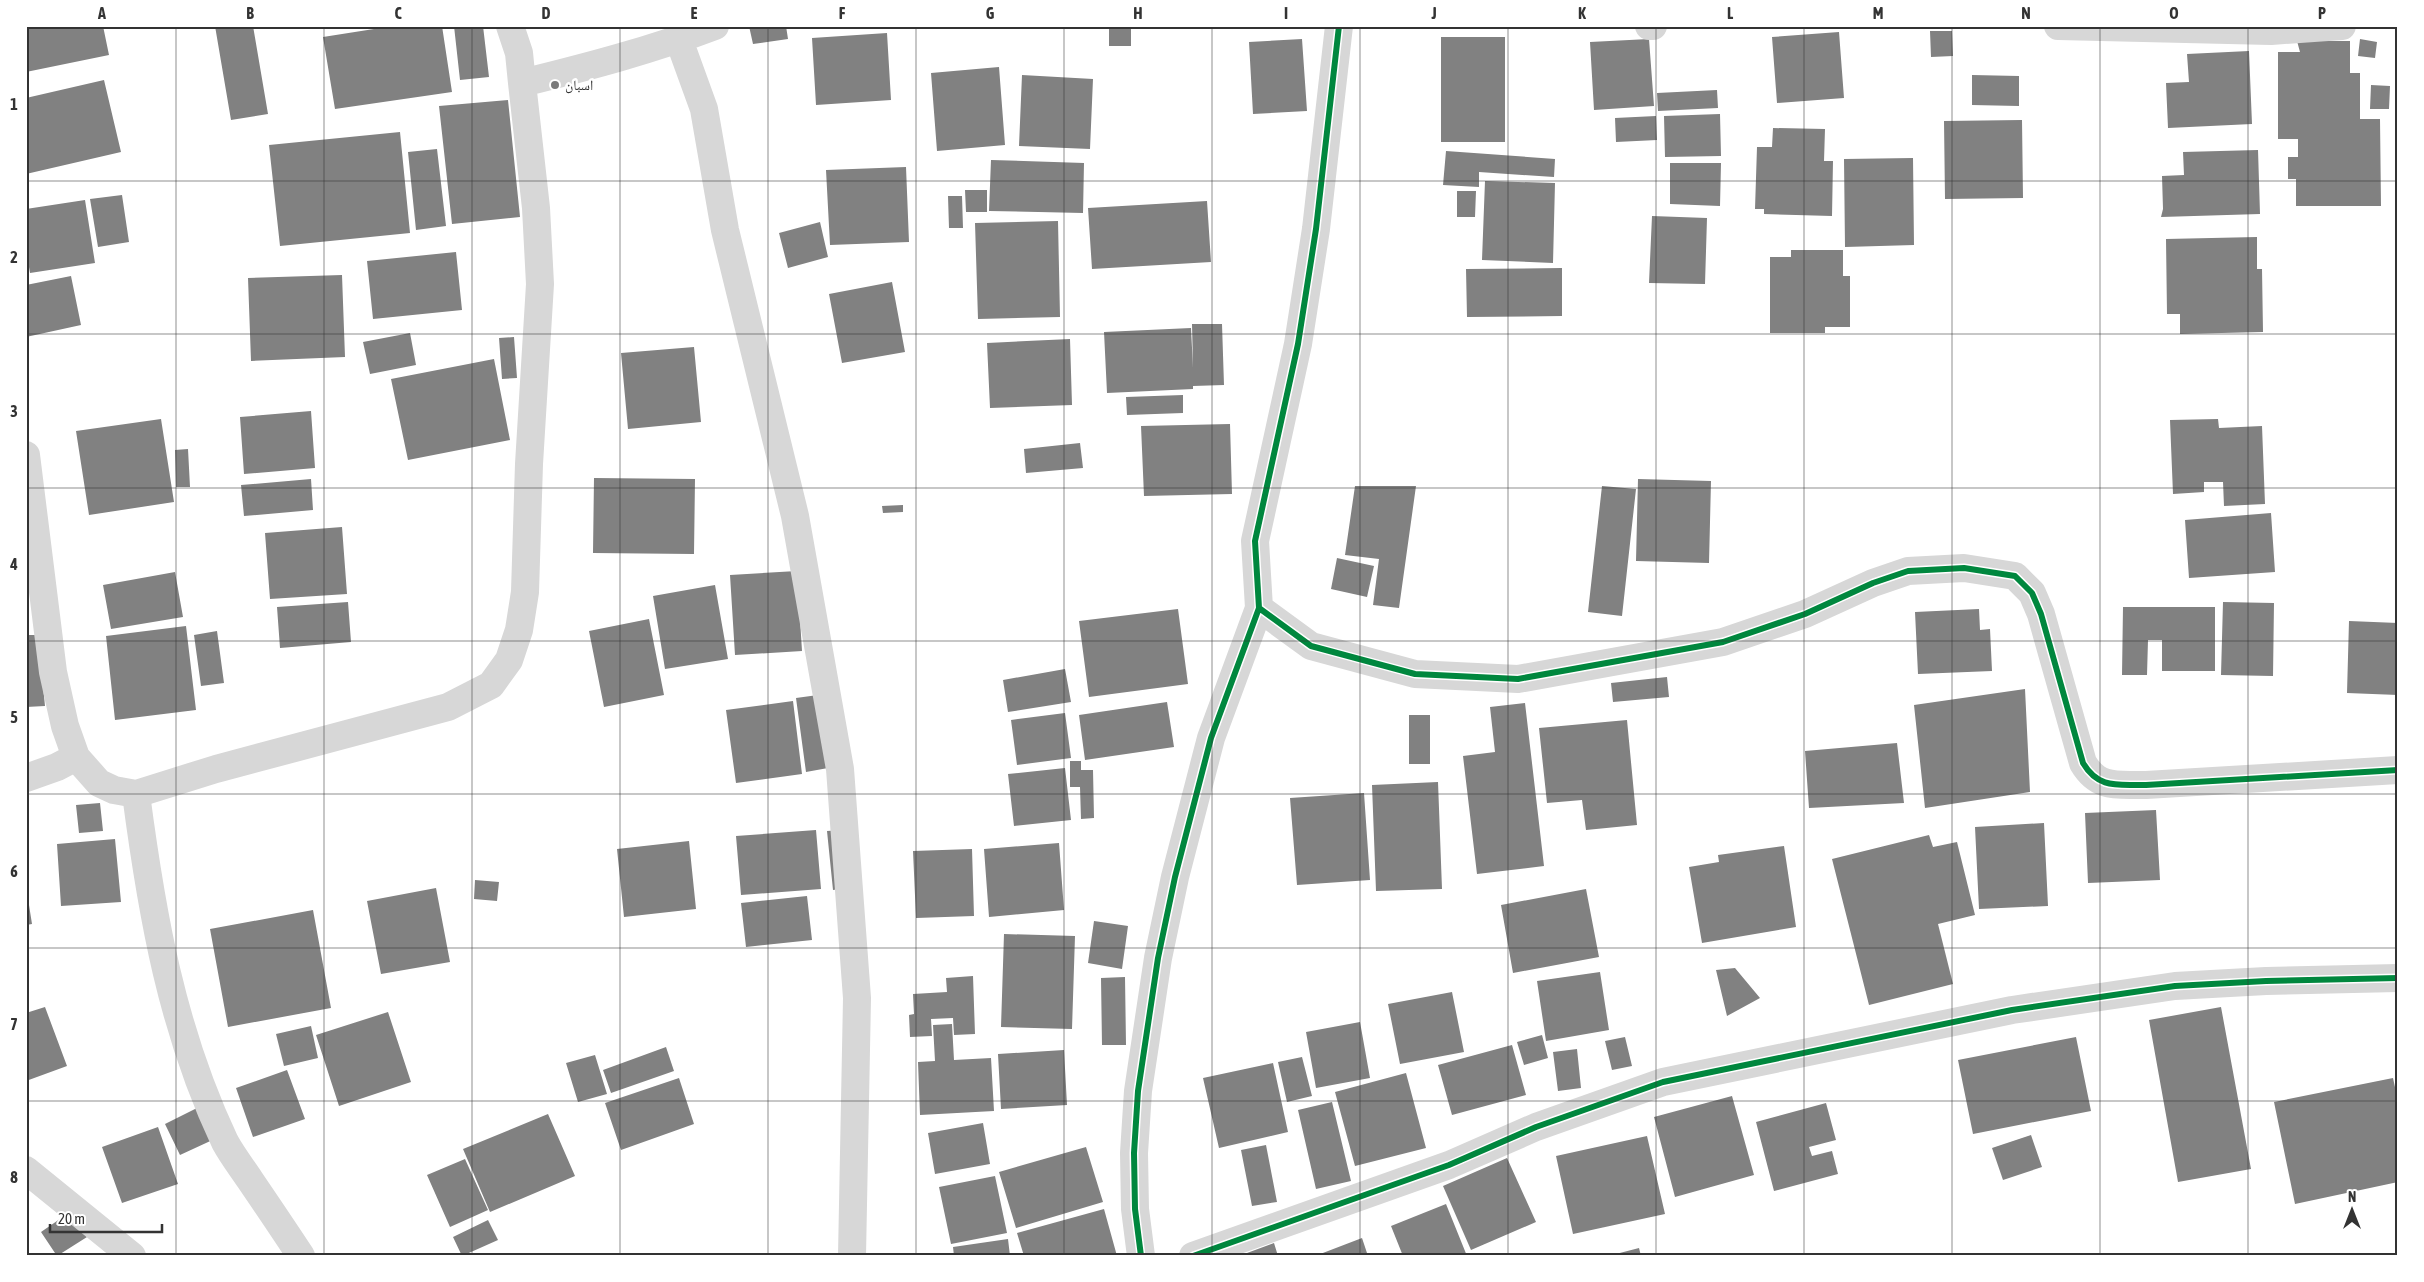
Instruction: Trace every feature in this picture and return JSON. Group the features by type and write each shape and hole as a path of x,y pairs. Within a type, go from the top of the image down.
{"street":[{"path":"26,455 53,672 65,726 76,757 99,783 114,790 136,794 216,769 448,707 491,685 509,660 519,630 525,592 529,464 540,284 536,208 519,53 510,26"},
{"path":"522,83 597,65 679,40 714,26"},
{"path":"1141,1256 1135,1209 1134,1153 1138,1091 1158,958 1174,877 1211,738 1260,608 1255,541 1298,344 1316,229 1339,26"},
{"path":"2058,26 2271,31 2342,26"},
{"path":"679,40 704,110 725,230 796,516 840,769 857,998 852,1256"},
{"path":"1260,608 1311,646 1320,649 1415,674 1518,679 1723,642 1805,614 1873,583 1908,571 1964,568 2015,576 2032,593 2041,614 2082,763 2089,774 2104,784 2146,785 2398,770"},
{"path":"26,778 57,767 76,757"},
{"path":"136,794 145,868 157,935 172,1001 199,1081 226,1144 301,1256"},
{"path":"1193,1256 1449,1164 1536,1127 1663,1082 2012,1010 2175,986 2266,981 2398,978"},
{"path":"26,1170 132,1256"}],"building":[{"path":"26,26 103,26 109,55 26,72"},
{"path":"215,26 253,26 268,114 231,120"},
{"path":"393,26 442,26 452,92 335,109 323,37"},
{"path":"454,26 483,26 489,77 460,80"},
{"path":"749,26 786,26 788,39 753,44"},
{"path":"1109,26 1131,26 1131,46 1109,46"},
{"path":"1930,31 1952,31 1953,56 1931,57"},
{"path":"1839,32 1844,98 1777,103 1772,37"},
{"path":"887,33 891,100 816,105 812,38"},
{"path":"1441,37 1505,37 1505,142 1441,142"},
{"path":"1302,39 1307,111 1253,114 1249,42"},
{"path":"1649,39 1654,106 1594,110 1590,42"},
{"path":"2360,39 2377,42 2375,58 2358,56"},
{"path":"2297,41 2350,41 2350,73 2360,73 2360,119 2380,119 2381,206 2296,206 2296,179 2288,179 2288,157 2298,157 2298,139 2278,139 2278,52 2300,52"},
{"path":"2249,51 2252,124 2168,128 2166,83 2189,82 2187,54"},
{"path":"999,67 1005,145 937,151 931,73"},
{"path":"1022,75 1093,79 1090,149 1019,146"},
{"path":"1972,75 2019,76 2019,106 1972,105"},
{"path":"104,80 121,152 26,174 26,98"},
{"path":"2371,85 2390,86 2389,109 2370,109"},
{"path":"1717,90 1718,108 1658,111 1657,93"},
{"path":"508,100 520,217 452,224 439,106"},
{"path":"1720,114 1721,156 1665,157 1664,116"},
{"path":"1656,116 1657,140 1616,142 1615,118"},
{"path":"2022,120 2023,198 1945,199 1944,121"},
{"path":"1773,128 1825,129 1824,161 1833,161 1832,216 1764,214 1764,209 1755,209 1757,147 1772,147"},
{"path":"400,132 410,233 280,246 269,145"},
{"path":"437,149 446,226 416,230 408,152"},
{"path":"2258,150 2260,214 2161,217 2163,209 2162,176 2184,175 2183,152"},
{"path":"1446,151 1555,159 1554,177 1479,172 1479,187 1443,185"},
{"path":"1913,158 1914,245 1845,247 1844,159"},
{"path":"991,160 1084,163 1083,213 989,211"},
{"path":"1670,163 1721,163 1720,206 1670,204"},
{"path":"906,167 909,242 830,245 826,170"},
{"path":"1485,181 1555,183 1553,263 1482,260"},
{"path":"965,190 987,190 987,212 966,212"},
{"path":"1457,191 1476,191 1475,217 1457,217"},
{"path":"122,195 129,242 98,247 90,199"},
{"path":"948,196 962,196 963,228 949,228"},
{"path":"85,200 95,263 30,273 26,249 26,209"},
{"path":"1207,201 1211,262 1092,269 1088,208"},
{"path":"1652,216 1707,218 1705,284 1649,283"},
{"path":"1058,221 1060,317 978,319 975,223"},
{"path":"820,222 828,257 788,268 779,233"},
{"path":"2257,237 2257,269 2262,269 2263,332 2180,334 2180,314 2167,314 2166,239"},
{"path":"1791,250 1843,250 1843,276 1850,276 1850,327 1825,327 1825,333 1770,333 1770,257 1791,257"},
{"path":"456,252 462,310 373,319 367,261"},
{"path":"1562,268 1562,316 1467,317 1466,269"},
{"path":"342,275 345,357 251,361 248,278"},
{"path":"71,276 81,325 26,337 26,285"},
{"path":"892,282 905,352 842,363 829,294"},
{"path":"1192,324 1222,324 1224,385 1193,386 1193,389 1107,393 1104,332 1191,328 1193,368"},
{"path":"410,333 416,365 370,374 363,342"},
{"path":"514,337 517,378 502,379 499,338"},
{"path":"1070,339 1072,405 990,408 987,343"},
{"path":"694,347 701,422 628,429 621,353"},
{"path":"494,359 510,440 408,460 391,379"},
{"path":"1183,395 1183,413 1127,415 1126,397"},
{"path":"311,411 315,468 244,474 240,417"},
{"path":"161,419 174,502 89,515 76,431"},
{"path":"2218,419 2219,428 2262,426 2265,504 2224,506 2223,482 2204,482 2204,492 2173,494 2170,420"},
{"path":"1230,424 1232,494 1144,496 1141,426"},
{"path":"1080,443 1083,468 1026,473 1024,449"},
{"path":"188,449 190,487 176,487 175,450"},
{"path":"594,478 695,479 694,554 593,553"},
{"path":"311,479 313,510 244,516 241,485"},
{"path":"1638,479 1711,481 1709,563 1636,561"},
{"path":"1355,486 1416,486 1399,608 1373,605 1379,559 1345,555"},
{"path":"1602,486 1636,489 1622,616 1588,612"},
{"path":"903,505 903,512 883,513 882,506"},
{"path":"2271,513 2275,572 2189,578 2185,520"},
{"path":"342,527 347,594 270,599 265,533"},
{"path":"1337,558 1374,566 1367,597 1331,589"},
{"path":"797,571 802,651 735,655 730,575"},
{"path":"175,572 183,617 111,629 103,585"},
{"path":"715,585 728,659 665,669 653,596"},
{"path":"348,602 351,642 280,648 277,607"},
{"path":"2223,602 2274,603 2273,676 2221,675"},
{"path":"2123,607 2215,607 2215,671 2162,671 2162,640 2148,640 2147,675 2122,675"},
{"path":"1178,609 1188,684 1089,697 1079,621"},
{"path":"1979,609 1980,630 1990,629 1992,671 1918,674 1915,612"},
{"path":"649,619 664,695 604,707 589,631"},
{"path":"2349,621 2398,623 2398,695 2347,693"},
{"path":"186,626 196,710 115,720 106,636"},
{"path":"217,631 224,683 201,686 194,635"},
{"path":"26,635 38,635 45,706 26,707"},
{"path":"1065,669 1071,702 1008,712 1003,680"},
{"path":"1667,677 1669,697 1613,702 1611,683"},
{"path":"2025,689 2030,792 1925,808 1914,705"},
{"path":"818,695 828,768 806,772 796,698"},
{"path":"793,701 802,774 736,783 726,710"},
{"path":"1167,702 1174,747 1085,760 1079,715"},
{"path":"1525,703 1544,866 1477,874 1463,756 1495,752 1490,707"},
{"path":"1065,713 1071,758 1017,765 1011,720"},
{"path":"1409,715 1430,715 1430,764 1409,764"},
{"path":"1627,720 1637,825 1586,830 1582,800 1547,803 1539,728"},
{"path":"1897,743 1904,803 1809,808 1805,751"},
{"path":"1070,761 1081,761 1081,770 1093,770 1094,818 1081,819 1080,787 1070,787"},
{"path":"1065,768 1071,820 1014,826 1008,774"},
{"path":"1438,782 1442,889 1376,891 1372,785"},
{"path":"1364,793 1370,880 1297,885 1290,798"},
{"path":"100,803 103,831 79,833 76,805"},
{"path":"2156,810 2160,880 2088,883 2085,813"},
{"path":"2044,823 2048,906 1979,909 1975,827"},
{"path":"816,830 821,889 741,895 736,836"},
{"path":"842,830 847,888 833,890 827,831"},
{"path":"1929,835 1933,847 1957,842 1975,915 1938,924 1953,984 1869,1005 1832,859"},
{"path":"115,839 121,902 61,906 57,844"},
{"path":"689,841 696,909 624,917 617,849"},
{"path":"1059,843 1064,910 989,917 984,849"},
{"path":"1784,846 1796,927 1702,943 1689,867 1719,862 1718,855"},
{"path":"972,849 974,916 916,918 913,851"},
{"path":"475,880 499,882 497,901 474,899"},
{"path":"26,886 32,924 26,925"},
{"path":"436,888 450,962 381,974 367,901"},
{"path":"1586,889 1599,957 1513,973 1501,905"},
{"path":"807,896 812,940 746,947 741,903"},
{"path":"313,910 331,1008 228,1027 210,929"},
{"path":"1094,921 1128,926 1122,969 1088,963"},
{"path":"1004,934 1075,936 1072,1029 1001,1027"},
{"path":"1735,968 1760,998 1727,1016 1716,970"},
{"path":"1600,972 1609,1030 1546,1041 1537,981"},
{"path":"973,976 975,1034 954,1035 953,1018 931,1019 932,1036 910,1037 909,1015 914,1014 913,994 947,992 946,978"},
{"path":"1125,977 1126,1045 1102,1045 1101,978"},
{"path":"1452,992 1464,1052 1400,1064 1388,1004"},
{"path":"45,1007 67,1066 26,1081 26,1013"},
{"path":"2221,1007 2251,1169 2178,1182 2149,1020"},
{"path":"388,1012 411,1082 339,1106 316,1035"},
{"path":"1360,1022 1370,1078 1316,1088 1306,1032"},
{"path":"952,1024 954,1060 991,1058 994,1111 920,1115 918,1062 935,1061 933,1025"},
{"path":"311,1026 318,1058 284,1066 276,1034"},
{"path":"1542,1035 1548,1058 1524,1065 1517,1042"},
{"path":"1625,1037 1632,1066 1612,1070 1605,1041"},
{"path":"2076,1037 2091,1111 1973,1134 1958,1060"},
{"path":"1512,1045 1526,1095 1452,1115 1438,1065"},
{"path":"666,1047 674,1071 611,1093 603,1070"},
{"path":"1577,1049 1581,1088 1558,1091 1553,1052"},
{"path":"1064,1050 1067,1105 1001,1109 998,1054"},
{"path":"595,1055 607,1094 578,1102 566,1063"},
{"path":"1302,1057 1312,1096 1287,1102 1278,1062"},
{"path":"1273,1063 1288,1132 1219,1148 1203,1078"},
{"path":"287,1070 305,1119 253,1137 236,1088"},
{"path":"1406,1073 1426,1148 1355,1166 1335,1092"},
{"path":"679,1078 694,1124 621,1150 605,1103"},
{"path":"2393,1078 2398,1101 2398,1182 2295,1204 2274,1102"},
{"path":"1732,1096 1754,1175 1675,1197 1654,1117"},
{"path":"1332,1102 1351,1181 1316,1189 1298,1110"},
{"path":"1826,1103 1836,1140 1809,1147 1812,1156 1832,1151 1838,1174 1774,1191 1756,1122"},
{"path":"203,1105 219,1137 180,1155 165,1124"},
{"path":"548,1114 575,1176 490,1212 463,1149"},
{"path":"983,1123 990,1164 935,1174 928,1133"},
{"path":"158,1127 178,1184 122,1203 102,1147"},
{"path":"2031,1135 2042,1167 2003,1180 1992,1148"},
{"path":"1647,1136 1665,1214 1573,1234 1556,1156"},
{"path":"1266,1145 1277,1202 1252,1206 1241,1150"},
{"path":"1086,1147 1103,1202 1016,1228 999,1172"},
{"path":"1507,1158 1536,1222 1471,1250 1443,1186"},
{"path":"465,1159 488,1210 450,1227 427,1175"},
{"path":"995,1176 1007,1233 951,1244 939,1187"},
{"path":"1446,1204 1467,1256 1403,1256 1391,1226"},
{"path":"1104,1209 1117,1256 1024,1256 1017,1233"},
{"path":"70,1212 87,1237 57,1256 41,1232"},
{"path":"488,1220 498,1240 462,1256 453,1237"},
{"path":"1362,1238 1368,1256 1315,1256"},
{"path":"1008,1239 1010,1256 954,1256 953,1247"},
{"path":"1274,1243 1278,1256 1248,1256 1247,1253"},
{"path":"1639,1248 1641,1256 1612,1256 1612,1255"}],"cycle path":[{"path":"1141,1256 1135,1209 1134,1153 1138,1091 1158,958 1175,877 1211,738 1259,608 1255,541 1298,344 1316,229 1339,26"},
{"path":"1259,608 1311,646 1415,674 1518,679 1723,642 1805,614 1873,583 1908,571 1964,568 2015,576 2032,593 2041,614 2083,763 2089,772 2103,782 2118,785 2146,785 2398,770"},
{"path":"1193,1256 1449,1165 1536,1127 1663,1082 2012,1010 2175,986 2266,981 2398,978"}],"place":[{"name":"اسبان","path":"555,85"}]}
